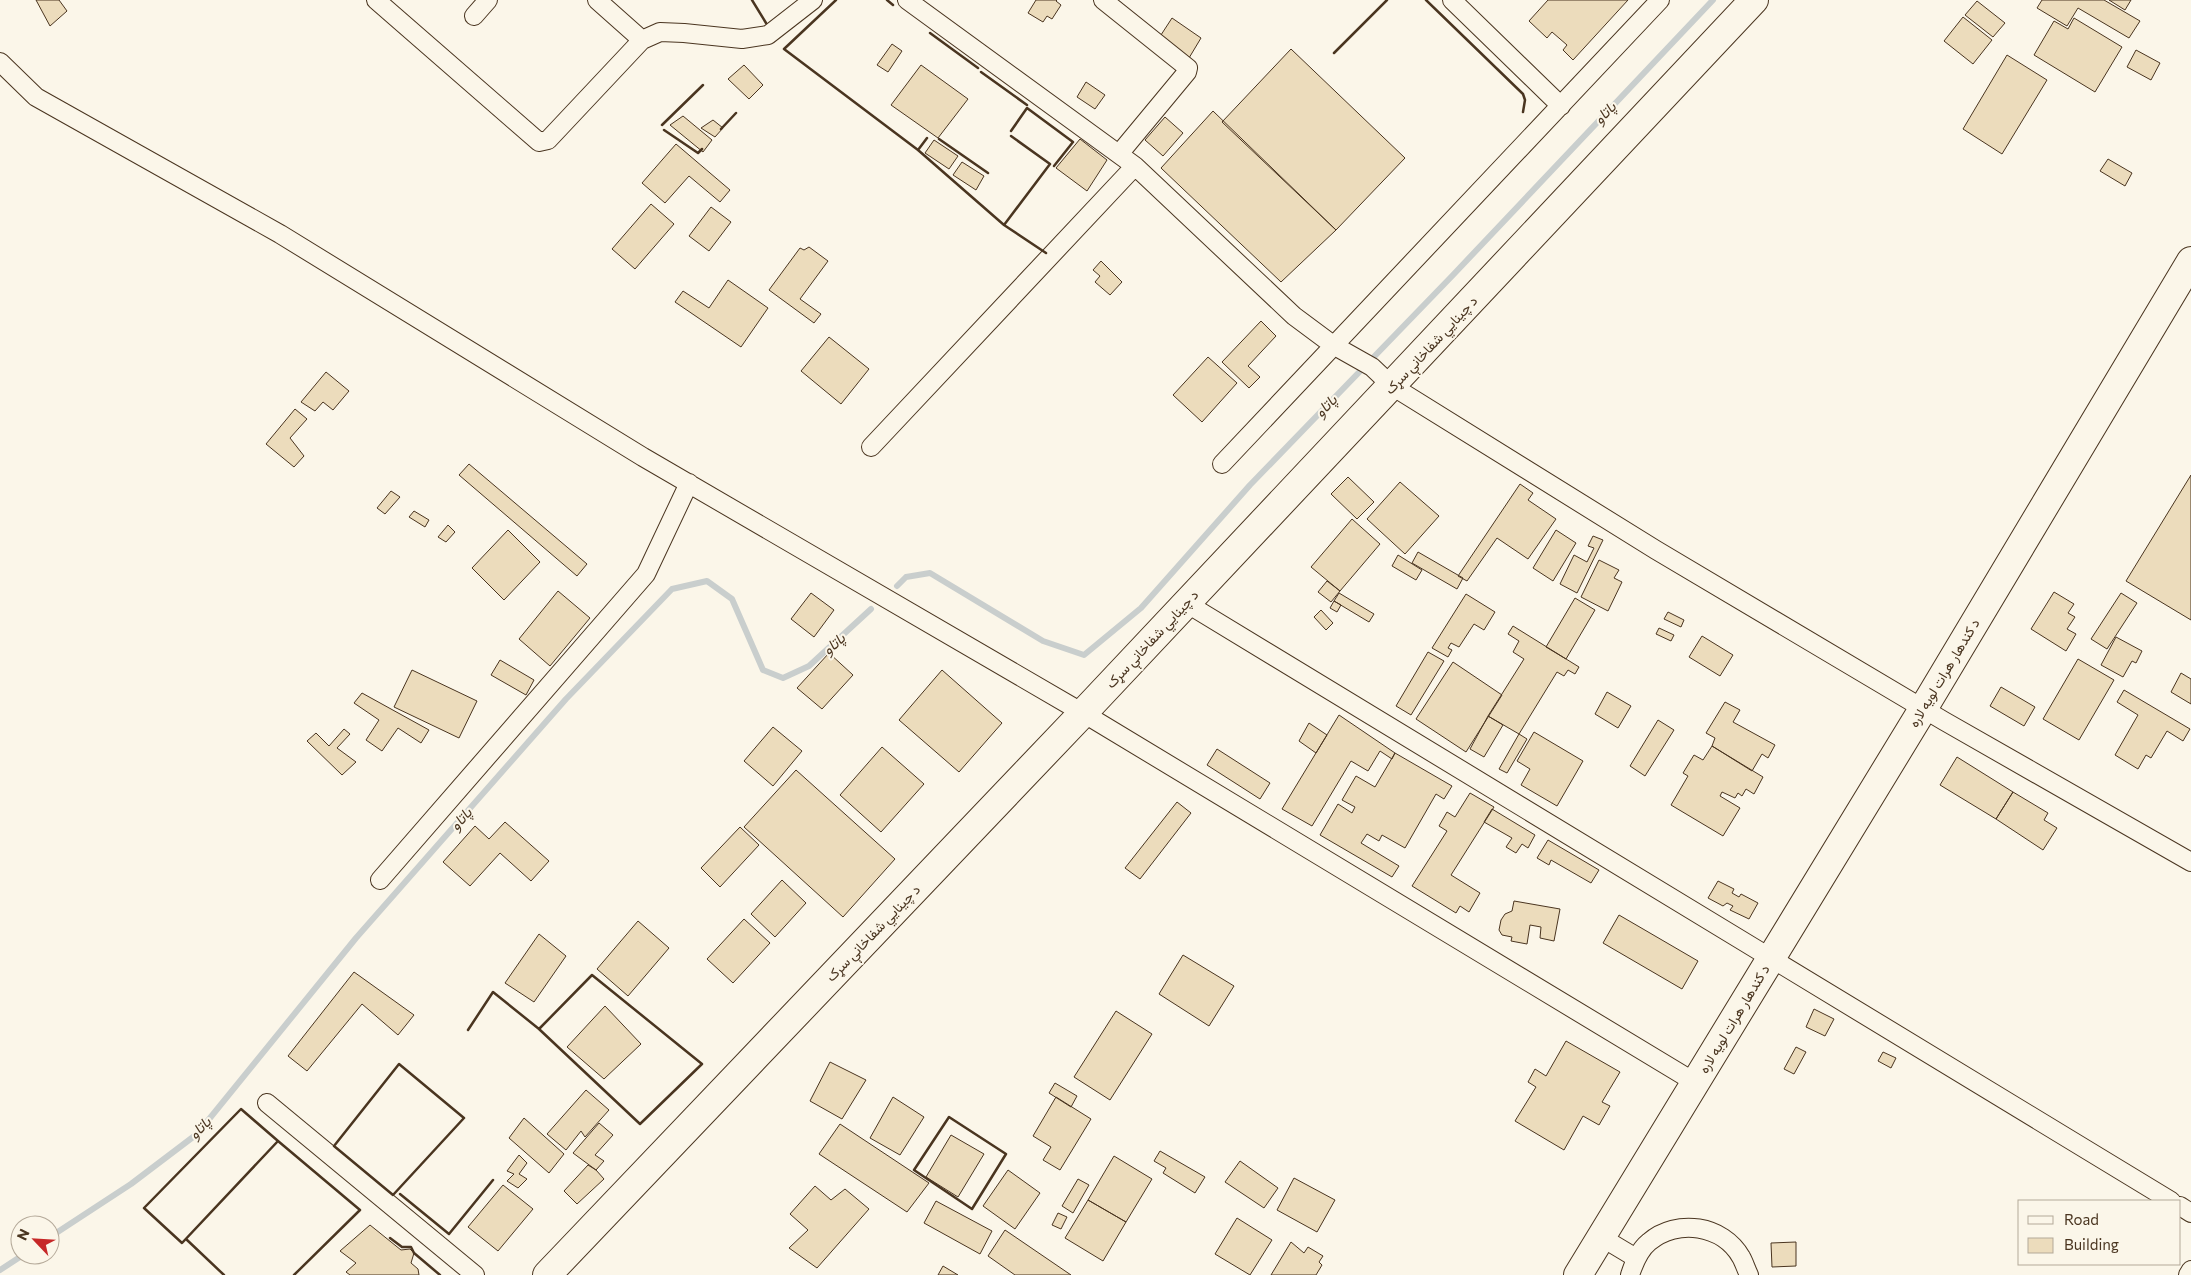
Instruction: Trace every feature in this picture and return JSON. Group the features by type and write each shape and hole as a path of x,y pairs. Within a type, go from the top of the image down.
{"main road":[{"name":"د چينايي شفاخانې سړک","path":"546,1275 1392,386 1754,0"},
{"name":"د کندهار هرات لویه لاره","path":"1578,1275 1923,709 2191,261"}],"street":[{"path":"376,0 539,142 548,140 642,40 660,32 684,32 742,39 768,35 813,0"},
{"path":"474,16 488,0"},
{"path":"597,0 642,40"},
{"path":"1103,0 1188,68 1187,72 1120,154"},
{"path":"1452,0 1560,106"},
{"path":"1222,464 1660,0"},
{"path":"919,3 1135,166 1294,316 1333,345 1372,367 1392,386 1656,550 1923,709 2191,862"},
{"path":"0,62 36,97 280,234 689,483 1082,713 1696,1083"},
{"path":"871,447 1135,166"},
{"path":"380,880 646,574 689,483"},
{"path":"1186,603 2169,1200"},
{"path":"267,1104 475,1275"},
{"path":"1630,1275 1636,1258 1649,1242 1667,1231 1688,1227 1709,1230 1728,1240 1741,1256 1749,1275"},
{"path":"1601,1237 1636,1258"},
{"path":"2188,1275 2191,1270"}],"building":[{"path":"36,0 59,0 67,11 50,26"},
{"path":"1036,0 1057,0 1061,5 1052,19 1047,16 1043,22 1028,13"},
{"path":"1548,0 1628,0 1573,60 1563,50 1567,45 1552,32 1547,38 1529,21"},
{"path":"2042,0 2104,0 2140,21 2129,38 2078,8 2067,26 2037,8"},
{"path":"2109,0 2131,0 2125,10"},
{"path":"1977,1 2005,23 1993,37 1965,15"},
{"path":"1963,17 1992,40 1973,64 1944,41"},
{"path":"1172,18 1201,38 1189,58 1159,38"},
{"path":"2074,18 2122,47 2095,92 2034,55 2054,21 2068,29"},
{"path":"892,44 902,51 888,72 877,65"},
{"path":"1291,49 1405,158 1336,230 1222,122"},
{"path":"2136,50 2160,63 2151,80 2127,67"},
{"path":"2007,55 2047,80 2002,154 1963,129"},
{"path":"744,65 763,85 749,99 728,79"},
{"path":"921,65 968,99 938,138 891,105"},
{"path":"1086,82 1105,95 1095,109 1077,97"},
{"path":"1213,111 1336,230 1281,282 1161,168"},
{"path":"683,116 712,140 703,152 670,125"},
{"path":"1165,117 1183,133 1163,156 1145,140"},
{"path":"713,120 723,128 715,137 701,128"},
{"path":"1080,139 1107,160 1087,191 1056,168"},
{"path":"934,140 958,156 949,169 925,153"},
{"path":"676,144 730,190 720,202 689,176 665,203 642,183"},
{"path":"2108,159 2132,173 2125,186 2100,171"},
{"path":"962,162 984,176 976,190 953,175"},
{"path":"651,204 674,224 635,269 612,249"},
{"path":"711,207 731,222 709,251 689,236"},
{"path":"809,247 828,261 800,299 821,314 814,323 769,290 800,248 804,250"},
{"path":"1101,261 1122,282 1110,295 1095,282 1100,276 1093,270"},
{"path":"728,280 768,308 741,347 675,302 683,291 709,308"},
{"path":"1261,321 1276,336 1248,366 1260,377 1249,388 1222,362"},
{"path":"829,337 869,369 841,404 801,371"},
{"path":"1208,357 1237,383 1202,422 1173,395"},
{"path":"326,372 349,391 333,410 323,402 315,411 301,402"},
{"path":"295,409 307,419 290,438 304,456 294,467 266,444"},
{"path":"469,464 587,564 577,576 459,475"},
{"path":"2191,475 2191,620 2126,581"},
{"path":"1348,477 1374,502 1357,519 1331,494"},
{"path":"1400,482 1439,516 1405,554 1367,519"},
{"path":"1520,484 1533,493 1528,500 1556,519 1528,559 1497,538 1467,581 1458,576"},
{"path":"391,491 400,497 385,514 377,508"},
{"path":"414,511 429,520 425,527 409,517"},
{"path":"1352,519 1380,544 1340,591 1311,567"},
{"path":"448,525 455,532 446,542 438,537"},
{"path":"508,530 540,562 504,600 472,568"},
{"path":"1556,530 1576,543 1553,581 1533,568"},
{"path":"1593,536 1603,540 1577,593 1560,584 1574,555 1587,562 1594,548 1588,546"},
{"path":"1418,552 1463,578 1457,589 1412,563"},
{"path":"1398,555 1422,570 1416,580 1392,566"},
{"path":"1599,560 1619,570 1614,578 1622,582 1608,611 1581,597"},
{"path":"1327,581 1340,591 1331,602 1318,592"},
{"path":"558,591 590,618 550,666 519,639"},
{"path":"2054,592 2074,604 2068,613 2075,617 2067,629 2076,634 2066,651 2031,629"},
{"path":"811,593 834,610 814,637 791,619"},
{"path":"1339,593 1374,614 1369,622 1334,601"},
{"path":"2121,593 2137,603 2107,649 2091,639"},
{"path":"1466,594 1495,612 1484,630 1474,624 1459,647 1451,643 1448,648 1452,650 1448,657 1432,648"},
{"path":"1575,598 1595,610 1566,659 1546,647"},
{"path":"1334,601 1341,605 1337,612 1330,608"},
{"path":"1321,610 1333,623 1326,630 1314,617"},
{"path":"1668,612 1684,620 1681,627 1664,619"},
{"path":"1513,626 1579,667 1575,674 1568,670 1564,676 1557,672 1519,734 1488,716 1524,659 1513,652 1519,641 1508,634"},
{"path":"1659,628 1674,635 1671,641 1656,634"},
{"path":"1702,636 1733,655 1720,676 1689,657"},
{"path":"2116,637 2142,651 2136,663 2132,661 2123,677 2101,665"},
{"path":"1428,652 1444,661 1411,715 1396,706"},
{"path":"829,653 853,675 822,709 797,688"},
{"path":"2078,659 2114,680 2079,740 2043,719"},
{"path":"500,660 534,680 526,695 491,675"},
{"path":"1453,662 1502,695 1466,752 1416,719"},
{"path":"412,670 477,701 459,738 394,707"},
{"path":"942,670 1002,723 959,772 899,720"},
{"path":"2181,673 2191,679 2191,704 2171,692"},
{"path":"2001,687 2035,707 2024,726 1990,706"},
{"path":"2124,690 2190,729 2183,741 2167,731 2151,758 2146,755 2138,769 2115,755 2138,715 2117,702"},
{"path":"1607,692 1631,706 1618,728 1595,714"},
{"path":"362,693 429,730 421,743 398,728 382,751 366,740 379,720 354,703"},
{"path":"1725,702 1740,710 1733,722 1775,745 1768,758 1762,754 1752,771 1712,746 1715,738 1706,733"},
{"path":"1339,715 1395,753 1392,759 1380,751 1368,771 1351,761 1312,826 1282,809"},
{"path":"1488,716 1503,725 1484,757 1470,749"},
{"path":"1658,720 1674,730 1645,776 1630,766"},
{"path":"1309,723 1327,735 1316,753 1299,741"},
{"path":"773,727 802,751 773,786 744,761"},
{"path":"344,729 350,734 337,748 356,762 342,775 307,741 316,733 329,746"},
{"path":"1534,732 1583,761 1557,806 1521,785 1530,769 1517,761"},
{"path":"1519,734 1527,739 1507,773 1499,769"},
{"path":"1712,746 1763,777 1754,794 1746,789 1742,796 1738,793 1735,798 1722,792 1720,796 1740,808 1723,836 1671,805 1688,776 1683,773 1694,755 1703,760"},
{"path":"882,747 924,784 881,832 840,795"},
{"path":"1217,749 1270,783 1260,799 1207,765"},
{"path":"1395,753 1452,786 1444,799 1436,794 1405,848 1382,835 1379,841 1367,834 1361,843 1399,866 1392,877 1320,835 1338,804 1352,813 1355,807 1342,800 1356,776 1375,787"},
{"path":"1957,757 2013,792 1996,819 1940,785"},
{"path":"796,770 895,859 843,917 744,827"},
{"path":"2013,792 2048,813 2044,820 2057,828 2043,850 1996,819"},
{"path":"1470,793 1494,807 1451,875 1480,893 1469,912 1460,906 1456,913 1412,886 1447,831 1439,826 1447,812 1455,817"},
{"path":"1177,802 1191,813 1140,879 1125,868"},
{"path":"1492,809 1535,835 1528,848 1522,844 1516,853 1506,847 1512,838 1484,822"},
{"path":"505,822 549,861 531,881 500,853 470,886 443,862 475,826 489,839"},
{"path":"740,827 759,845 720,887 701,868"},
{"path":"1548,840 1599,870 1591,883 1551,860 1549,865 1537,858"},
{"path":"782,880 806,903 775,937 751,914"},
{"path":"1718,881 1734,889 1732,893 1739,897 1741,894 1758,903 1749,919 1730,910 1733,906 1727,903 1723,906 1708,898"},
{"path":"1514,901 1560,909 1554,941 1540,938 1541,927 1530,925 1527,944 1511,941 1512,937 1502,935 1499,930 1501,920 1505,914 1512,911"},
{"path":"1619,915 1698,961 1682,989 1603,943"},
{"path":"744,919 770,943 733,983 707,959"},
{"path":"638,921 669,948 628,996 597,969"},
{"path":"539,934 566,956 534,1002 505,983"},
{"path":"1183,955 1234,986 1209,1026 1159,994"},
{"path":"354,972 414,1015 398,1035 362,1004 307,1071 288,1056"},
{"path":"605,1006 641,1044 604,1079 567,1047"},
{"path":"1814,1009 1834,1019 1825,1036 1806,1027"},
{"path":"1116,1011 1152,1034 1110,1100 1074,1077"},
{"path":"1566,1041 1620,1072 1602,1102 1610,1106 1599,1125 1583,1116 1564,1150 1515,1121 1536,1087 1528,1082 1535,1069 1546,1076"},
{"path":"1796,1047 1806,1052 1794,1074 1784,1069"},
{"path":"1883,1052 1896,1058 1891,1068 1878,1061"},
{"path":"830,1062 866,1080 842,1119 810,1101"},
{"path":"1055,1083 1077,1096 1071,1107 1049,1093"},
{"path":"586,1090 609,1110 585,1137 581,1131 566,1150 547,1134"},
{"path":"893,1097 924,1117 900,1155 870,1138"},
{"path":"1056,1097 1091,1119 1060,1170 1043,1160 1051,1147 1033,1136"},
{"path":"524,1118 564,1154 549,1173 509,1138"},
{"path":"599,1123 613,1135 595,1155 604,1161 596,1170 573,1153"},
{"path":"840,1124 929,1183 907,1212 819,1154"},
{"path":"951,1135 984,1154 958,1197 926,1177"},
{"path":"1160,1151 1205,1177 1195,1193 1163,1173 1166,1168 1154,1161"},
{"path":"519,1155 527,1163 519,1174 527,1179 518,1188 507,1181 514,1174 507,1171"},
{"path":"1114,1156 1152,1179 1126,1222 1088,1200"},
{"path":"1240,1161 1278,1188 1264,1208 1225,1182"},
{"path":"588,1165 596,1170 604,1179 577,1204 564,1191"},
{"path":"1008,1170 1040,1193 1015,1229 983,1206"},
{"path":"1294,1178 1335,1200 1317,1232 1277,1210"},
{"path":"1078,1179 1089,1185 1073,1213 1062,1206"},
{"path":"503,1185 533,1209 498,1251 468,1227"},
{"path":"815,1186 831,1200 845,1189 869,1209 817,1268 789,1248 808,1230 790,1214"},
{"path":"1088,1200 1126,1222 1103,1261 1065,1238"},
{"path":"936,1201 992,1231 980,1254 924,1223"},
{"path":"1058,1213 1067,1217 1061,1229 1052,1225"},
{"path":"1237,1218 1272,1240 1250,1275 1215,1254"},
{"path":"370,1225 401,1250 410,1249 414,1253 411,1263 418,1269 419,1275 350,1275 346,1272 356,1263 340,1251"},
{"path":"1005,1230 1071,1275 1015,1275 988,1256"},
{"path":"1291,1242 1304,1253 1308,1247 1323,1256 1319,1262 1322,1265 1316,1275 1271,1275"},
{"path":"1796,1242 1796,1266 1772,1267 1771,1243"},
{"path":"943,1266 958,1275 938,1275"}],"waterway":[{"name":"پاتاو","path":"897,586 906,577 930,573 1043,641 1084,655 1141,608 1250,485 1453,275 1713,0"},
{"name":"پاتاو","path":"60,1230 131,1184 197,1134 356,938 566,699 672,589 707,581 732,599 763,670 783,678 809,666 871,609"},
{"name":"پاتاو","path":"0,1270 10,1263"}],"wall":[{"path":"752,0 766,23"},
{"path":"836,0 784,49 918,150 927,138"},
{"path":"887,0 893,5"},
{"path":"1334,53 1387,0"},
{"path":"1426,0 1523,94 1525,100 1523,112"},
{"path":"930,33 978,68"},
{"path":"981,72 1027,105"},
{"path":"662,125 703,85"},
{"path":"1011,131 1027,108 1073,142 1054,166"},
{"path":"721,129 736,113"},
{"path":"664,130 698,153 702,149"},
{"path":"1004,225 1050,164 1011,136"},
{"path":"939,139 988,173"},
{"path":"918,150 1004,225 1046,253"},
{"path":"592,975 702,1064 640,1124 539,1029 592,975"},
{"path":"468,1030 493,992 539,1029"},
{"path":"399,1064 464,1118 393,1195 334,1146 399,1064"},
{"path":"241,1109 278,1141 182,1243 144,1208 241,1109"},
{"path":"949,1117 1006,1154 972,1209 914,1170 949,1117"},
{"path":"278,1141 360,1210 294,1275"},
{"path":"400,1194 449,1234 493,1180"},
{"path":"390,1238 402,1247 411,1247 414,1253 440,1275"},
{"path":"186,1239 224,1275"}]}
